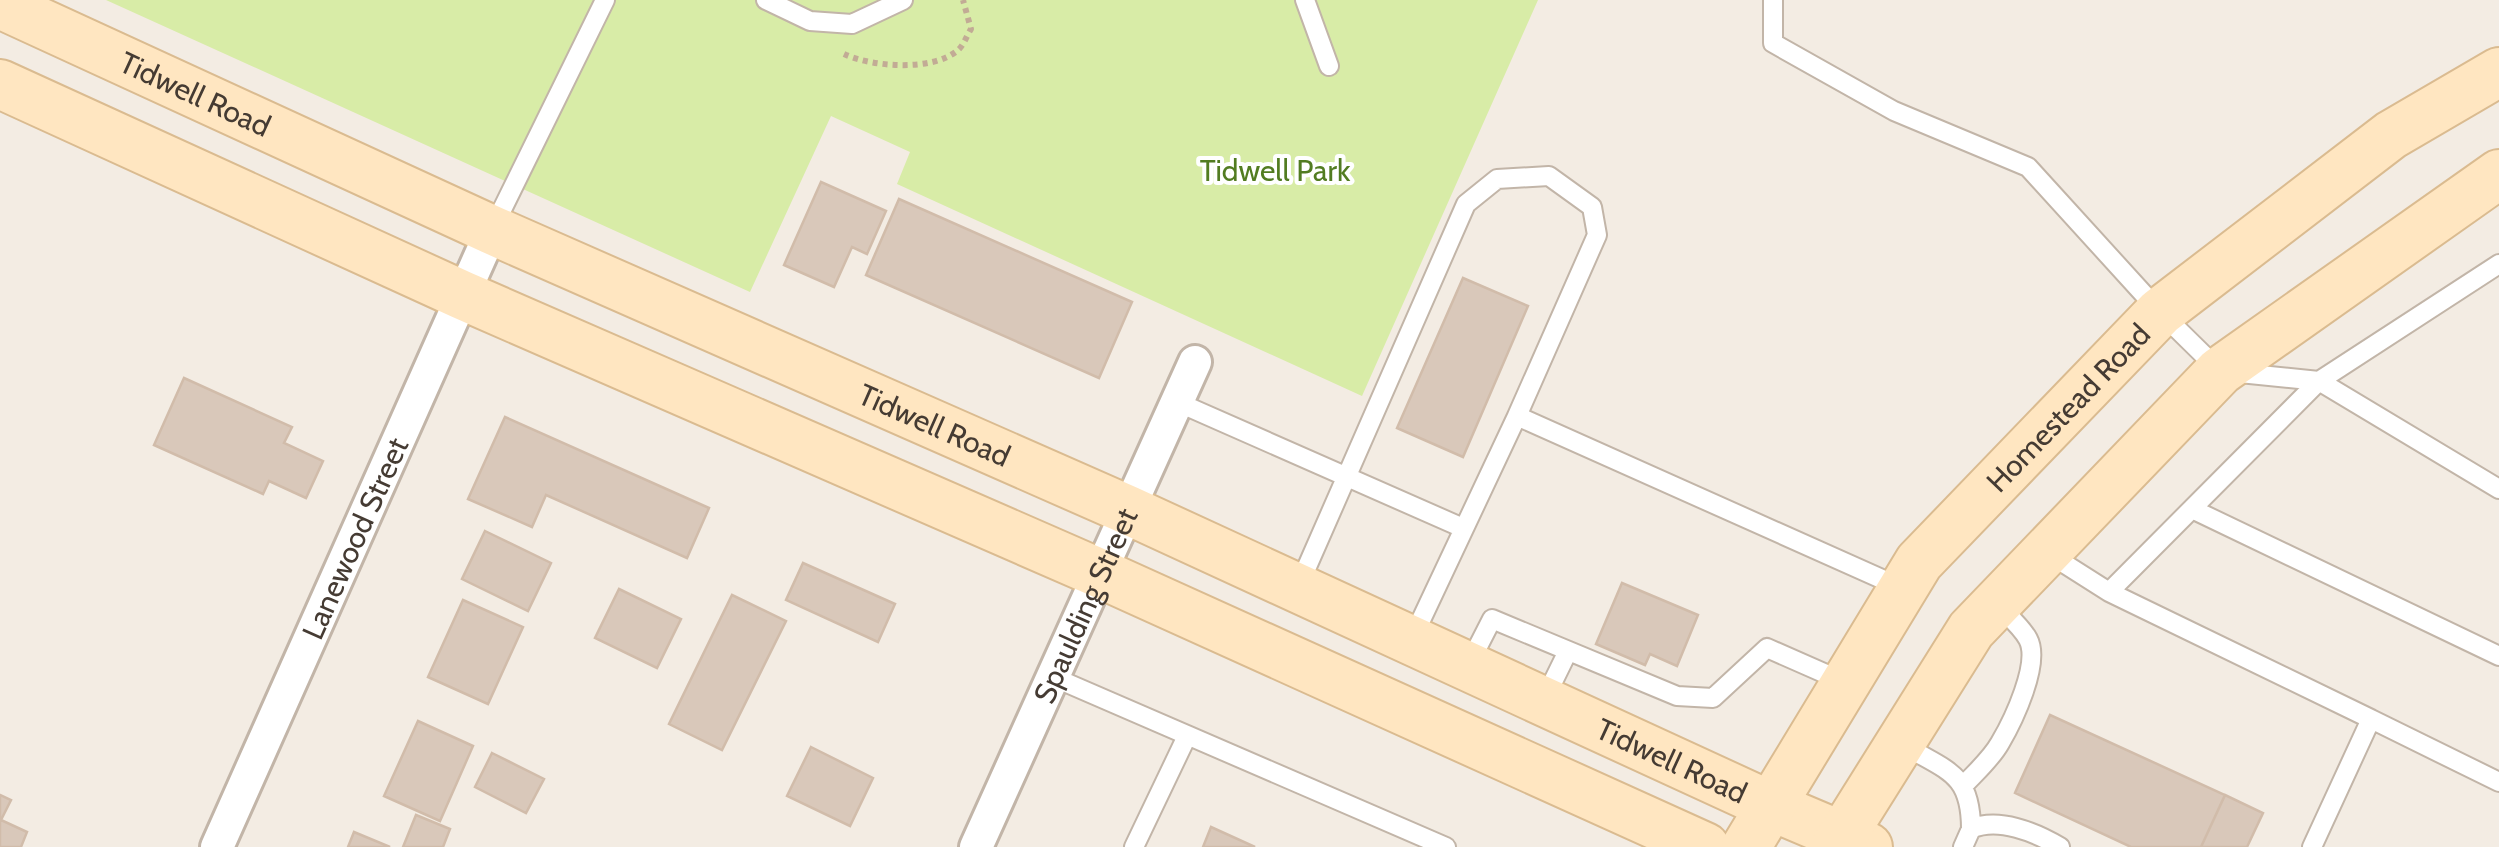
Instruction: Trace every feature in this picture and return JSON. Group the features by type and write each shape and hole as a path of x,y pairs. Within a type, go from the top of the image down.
{"main road":[{"name":"Tidwell Road","path":"0,4 492,230 1128,510 1848,843"},
{"name":"Homestead Road","path":"1746,847 1918,562 2160,312 2391,135 2499,72"},
{"path":"0,84 462,296 1099,573 1705,847"},
{"path":"1848,843 1900,742 1971,630 2220,370 2499,174"}],"street":[{"name":"Lanewood Street","path":"217,847 492,230"},
{"name":"Spaulding Street","path":"976,847 1195,362"}],"lane":[{"path":"492,230 605,0"},
{"path":"766,0 810,20 852,24 903,0"},
{"path":"1305,0 1329,66"},
{"path":"1773,0 1773,43 1894,111 2028,166 2160,312 2220,370 2319,381 2499,489"},
{"path":"1298,588 1466,204 1497,180 1550,176 1592,206 1597,235 1412,640"},
{"path":"2110,592 2319,381 2499,264"},
{"path":"1177,402 1463,528"},
{"path":"1517,416 1902,588"},
{"path":"2192,508 2499,656"},
{"path":"2045,552 2110,592 2499,782"},
{"path":"1964,785 1999,746 2029,672 2032,652 2027,638 1996,604"},
{"path":"1468,666 1492,619 1678,696 1713,698 1768,648 1846,682"},
{"path":"1543,700 1568,651"},
{"path":"1053,677 1446,847"},
{"path":"2312,847 2371,719"},
{"path":"1134,847 1187,736"},
{"path":"1900,742 1964,785 1971,806 1971,829 1964,847"},
{"path":"1971,829 1986,822 2024,831 2060,847"}],"path":[{"path":"824,22 842,54 863,64 934,62 960,49 970,30 963,0"}],"green space":[{"name":"Tidwell Park","path":"106,0 1538,0 1362,396 897,184 910,152 831,116 750,292"}],"building":[{"path":"821,182 886,211 867,254 852,247 834,287 784,265"},
{"path":"899,199 1132,302 1099,378 866,275"},
{"path":"1463,278 1528,306 1463,457 1397,428"},
{"path":"184,378 292,427 284,443 323,461 306,498 269,481 263,494 154,445"},
{"path":"505,417 709,508 687,558 546,495 532,527 468,499"},
{"path":"485,531 551,563 528,611 462,579"},
{"path":"803,563 895,604 878,642 786,600"},
{"path":"1622,583 1698,615 1677,666 1650,654 1645,665 1596,644"},
{"path":"619,589 681,619 657,668 595,638"},
{"path":"732,595 786,621 722,750 669,724"},
{"path":"463,600 523,627 488,704 428,677"},
{"path":"2050,715 2225,795 2201,847 2131,847 2015,793"},
{"path":"418,721 473,746 440,821 384,796"},
{"path":"811,747 873,778 850,826 787,796"},
{"path":"492,753 544,779 526,813 475,787"},
{"path":"0,795 11,800 1,820 27,832 21,847 0,847"},
{"path":"2225,795 2263,813 2247,847 2201,847"},
{"path":"416,815 450,829 443,847 403,847"},
{"path":"1211,827 1255,847 1203,847"},
{"path":"354,832 390,847 348,847"}]}
